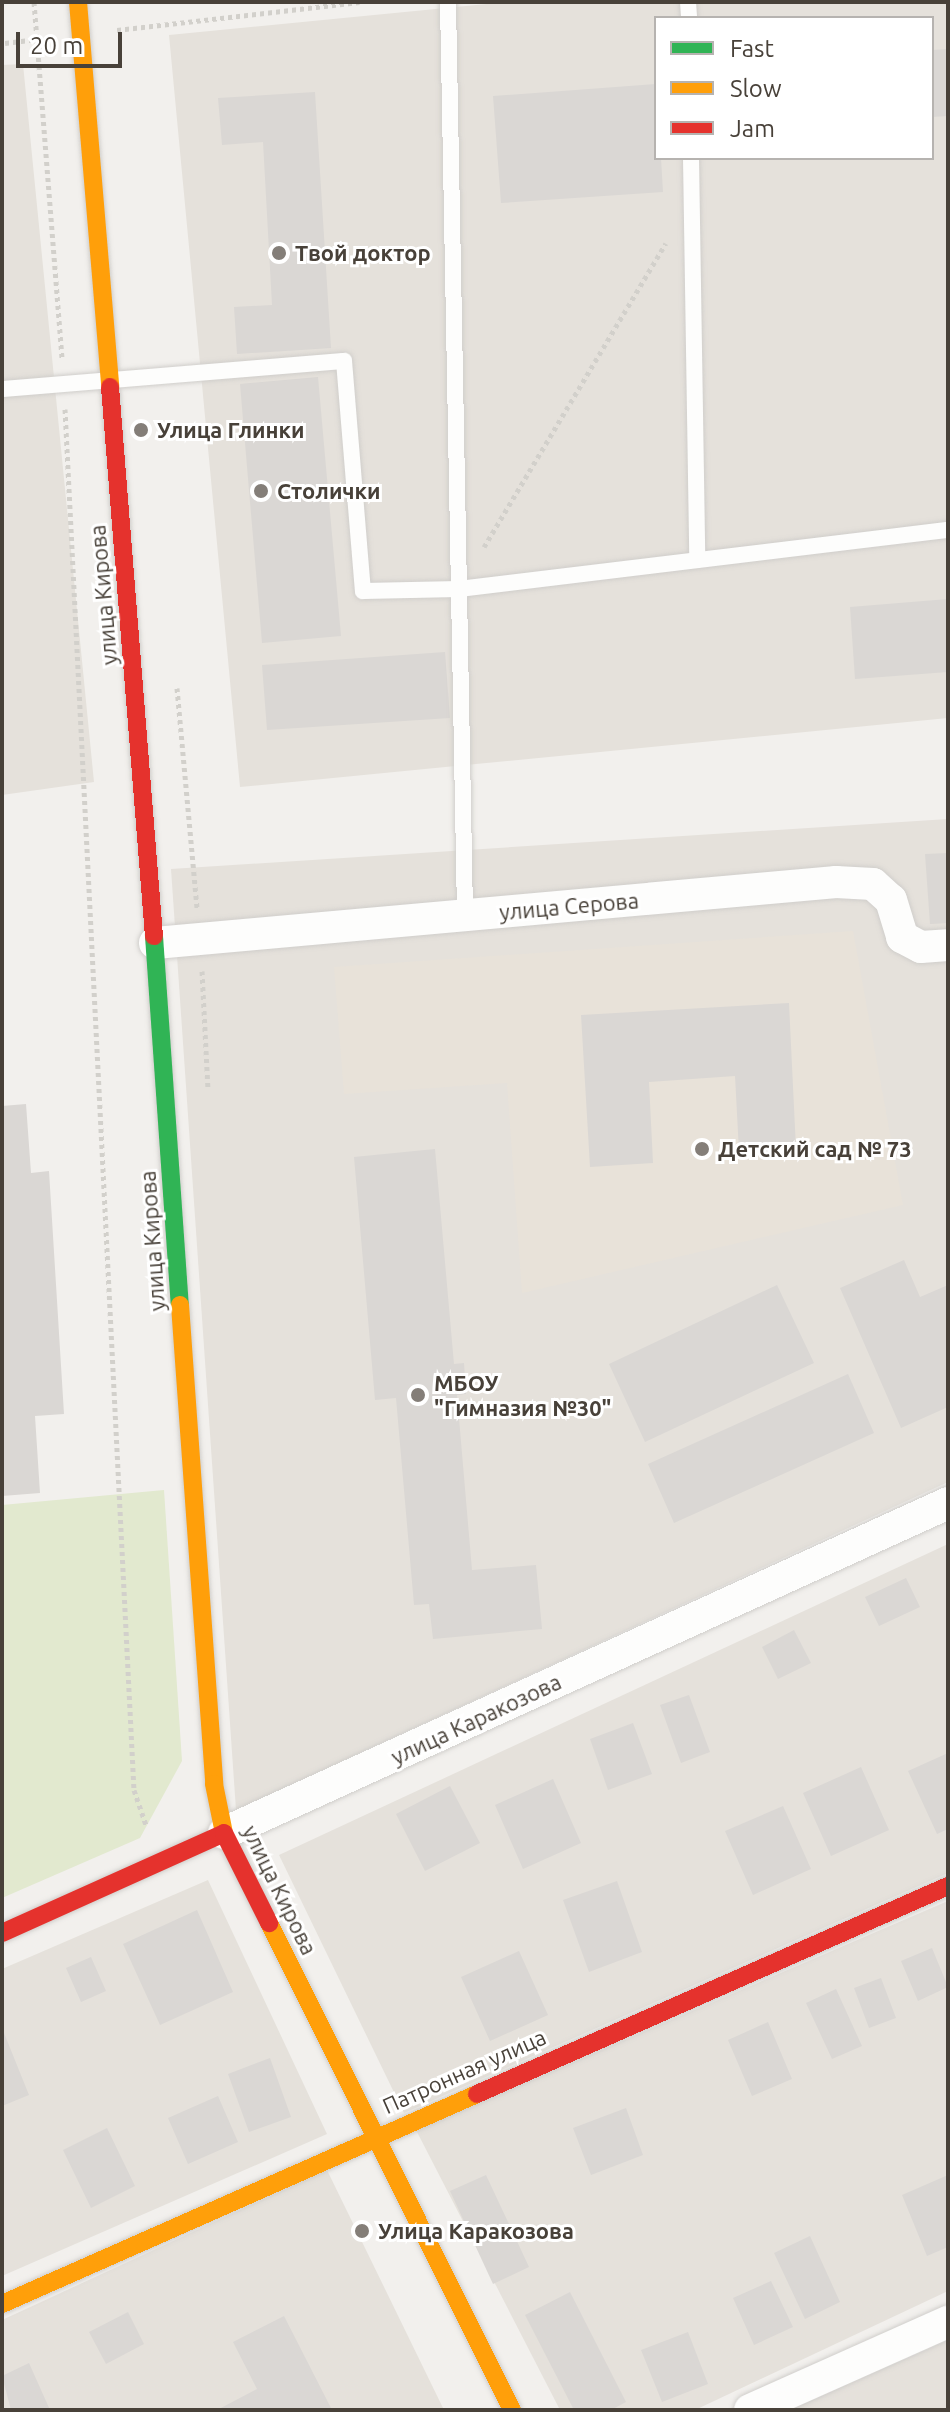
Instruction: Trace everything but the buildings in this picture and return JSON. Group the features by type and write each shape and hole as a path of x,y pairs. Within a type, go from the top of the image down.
{"main road":[{"name":"улица Кирова","path":"78,2 155,943 214,1784 224,1833 512,2410"},
{"name":"улица Каракозова","path":"2,1933 224,1833"},
{"name":"Патронная улица","path":"2,2304 374,2136 948,1886"}],"street":[{"name":"улица Серова","path":"155,943 836,882 873,884 891,900 902,937 921,947 948,945"},
{"name":"улица Каракозова","path":"224,1833 948,1503"},
{"path":"750,2410 948,2322"}],"lane":[{"path":"448,2 465,915"},
{"path":"691,160 697,560"},
{"path":"2,389 344,361 363,591 459,589 948,530"}],"path":[{"path":"34,2 64,384 134,1790 158,1862"},
{"path":"5,43 359,2"},
{"path":"117,16 118,46"},
{"path":"459,589 691,201"},
{"path":"176,674 200,939 209,1097"}],"shaded area":[{"path":"507,2 948,2 948,718 240,787 169,35"},
{"path":"23,64 94,782 2,795 2,65"},
{"path":"948,819 948,1482 236,1810 171,869"},
{"name":"Детский сад № 73","path":"853,931 903,1205 522,1293 507,1083 344,1094 334,967"},
{"path":"948,1544 948,1873 404,2113 279,1855"},
{"path":"208,1880 327,2134 2,2276 2,1969"},
{"path":"948,1901 948,2291 695,2410 560,2410 416,2130"},
{"path":"327,2170 444,2410 2,2410 2,2320"},
{"path":"948,2340 948,2410 790,2410"}],"green space":[{"path":"164,1490 182,1761 140,1838 2,1898 2,1505"}],"traffic: fast":[{"path":"154,936 180,1305"}],"traffic: slow":[{"path":"78,2 110,387"},
{"path":"180,1305 214,1784 224,1833"},
{"path":"269,1923 512,2410"},
{"path":"2,2304 477,2094"}],"traffic: jam":[{"path":"110,387 154,936"},
{"path":"2,1933 224,1833 269,1923"},
{"path":"477,2094 948,1886"}],"place":[{"name":"Твой доктор","path":"279,253"},
{"name":"Улица Глинки","path":"141,430"},
{"name":"Столички","path":"261,491"},
{"name":"Детский сад № 73","path":"702,1149"},
{"name":"МБОУ \"Гимназия №30\"","path":"418,1395"},
{"name":"Улица Каракозова","path":"362,2231"}]}
